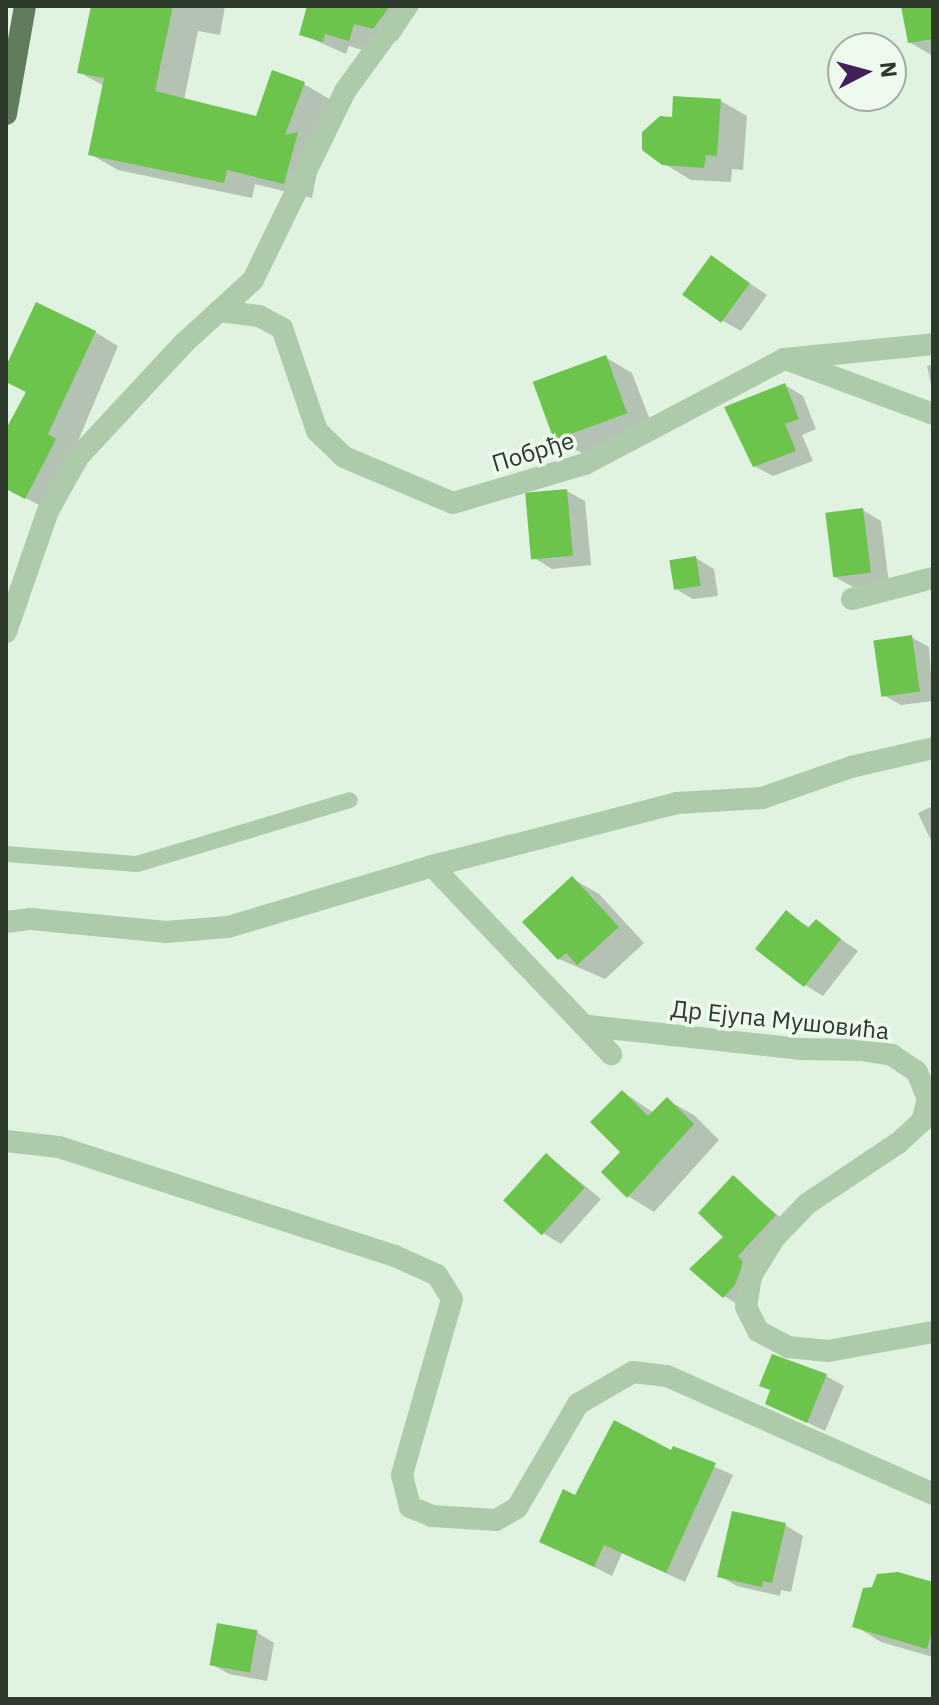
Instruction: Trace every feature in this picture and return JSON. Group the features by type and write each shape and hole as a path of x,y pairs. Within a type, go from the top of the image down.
{"main road":[{"path":"6,114 25,6"}],"street":[{"path":"6,632 48,511 78,457 253,280 345,91 407,6"},
{"name":"Побрђе","path":"219,311 259,316 282,328 317,431 344,457 453,503 585,464 784,359 933,344"},
{"path":"784,359 933,414"},
{"path":"852,599 933,578"},
{"path":"6,922 200,931 256,920 432,866 677,803 762,798 851,767 933,748"},
{"path":"432,866 589,1026 611,1054"},
{"name":"Др Ејупа Мушовића","path":"589,1026 800,1049 861,1050 892,1055 917,1072 928,1099 922,1121 898,1143 807,1204 786,1226 751,1276 746,1307 758,1331 788,1347 828,1351 933,1332"},
{"path":"6,1141 59,1147 395,1256 437,1275 452,1299 402,1475 410,1507 432,1516 496,1520 517,1508 578,1404 633,1372 667,1376 933,1494"}],"lane":[{"path":"6,854 137,864 350,800"}],"building":[{"path":"91,6 173,6 155,91 256,116 272,70 305,82 285,135 298,132 284,184 227,170 224,183 88,155 104,78 77,73"},
{"path":"307,6 390,6 373,29 354,24 349,41 325,34 323,42 299,35"},
{"path":"901,6 933,6 933,39 908,43"},
{"path":"673,96 721,99 717,156 706,155 704,168 662,165 642,150 642,132 660,116 672,117"},
{"path":"711,255 750,283 721,323 682,295"},
{"path":"36,302 96,331 48,434 56,439 25,499 6,489 6,429 26,392 6,382 6,366"},
{"path":"606,355 627,413 554,440 533,382"},
{"path":"785,383 799,419 785,424 796,451 753,467 724,407"},
{"path":"567,489 573,556 531,559 525,493"},
{"path":"863,508 871,573 833,577 825,513"},
{"path":"696,556 701,586 674,590 669,560"},
{"path":"912,635 920,691 881,697 873,640"},
{"path":"572,876 619,927 577,965 566,953 558,960 522,922"},
{"path":"786,910 808,928 816,919 841,939 804,987 755,949"},
{"path":"622,1090 648,1116 667,1097 694,1124 627,1198 601,1172 620,1152 590,1122"},
{"path":"546,1153 585,1188 542,1235 503,1201"},
{"path":"733,1175 776,1215 738,1256 743,1262 735,1285 723,1298 689,1269 723,1237 698,1213"},
{"path":"772,1354 827,1374 807,1423 765,1404 770,1390 759,1386"},
{"path":"614,1420 671,1450 673,1446 716,1463 666,1573 604,1545 594,1567 539,1542 563,1489 575,1495"},
{"path":"732,1511 786,1523 772,1583 763,1581 762,1587 717,1577"},
{"path":"898,1572 933,1582 933,1627 927,1649 852,1627 863,1588 872,1587 877,1574"},
{"path":"217,1623 257,1630 250,1672 210,1665"}]}
